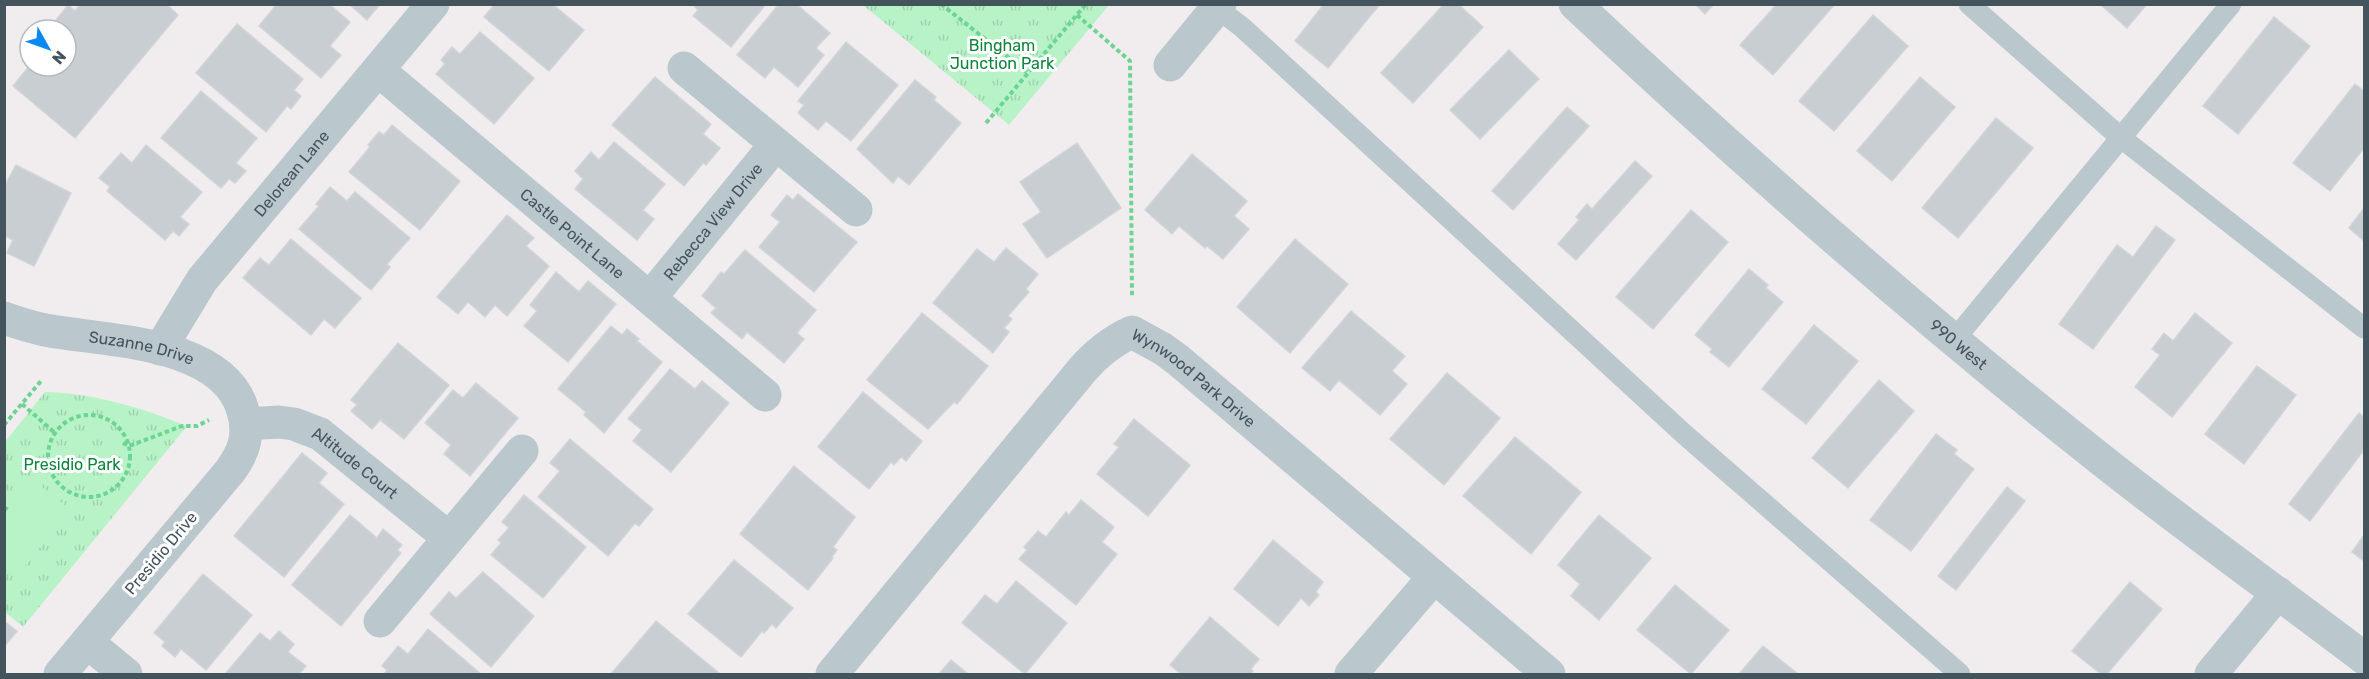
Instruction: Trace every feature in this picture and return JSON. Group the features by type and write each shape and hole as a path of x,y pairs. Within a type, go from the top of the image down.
{"street":[{"name":"Delorean Lane","path":"160,349 202,280 433,4"},
{"name":"990 West","path":"1575,4 1690,111 1954,340 2114,470 2364,658"},
{"path":"1170,65 1219,6"},
{"path":"684,68 856,210"},
{"name":"Castle Point Lane","path":"378,70 765,395"},
{"name":"Rebecca View Drive","path":"650,298 776,144"},
{"name":"Suzanne Drive","path":"4,318 46,330 130,342 160,349 201,364 217,374 238,396 231,421"},
{"name":"Wynwood Park Drive","path":"832,675 1083,369 1113,340 1132,332 1178,360 1549,675"},
{"name":"Altitude Court","path":"231,421 294,424 320,434 449,538"},
{"name":"Presidio Drive","path":"60,675 230,471 244,448 231,421"},
{"path":"380,621 522,451"},
{"path":"1352,675 1434,577"},
{"path":"2211,675 2278,593"},
{"path":"87,642 126,675"}],"lane":[{"path":"1969,4 2120,137 2364,328"},
{"path":"1954,340 2231,4"},
{"path":"1219,6 1684,434 1960,675"}],"path":[{"path":"941,4 1028,73"},
{"path":"986,123 1086,4"},
{"path":"1077,15 1130,61 1132,332"},
{"path":"4,425 41,381"},
{"path":"22,405 55,433"},
{"path":"84,415 96,415 108,419 125,435 131,458 128,469 114,488 93,497 81,497 70,493 53,477 48,455 55,433 73,418 84,415"},
{"path":"123,443 129,446 182,426 231,421"}],"green space":[{"name":"Bingham Junction Park","path":"863,5 1109,5 1009,125"},
{"name":"Presidio Park","path":"45,392 100,398 153,413 187,426 23,627 5,612 5,442"},
{"path":"29,477 71,510 16,576 5,567 5,507"}],"building":[{"path":"81,4 166,4 178,15 75,138 13,86 19,78 78,78 78,18 58,18 68,5 75,11"},
{"path":"277,4 329,4 350,22 330,46 341,55 321,78 259,26"},
{"path":"349,4 380,4 367,20"},
{"path":"495,4 552,4 584,30 549,71 484,17"},
{"path":"692,4 766,4 731,47 693,16 698,10"},
{"path":"779,4 796,4 830,33 816,48 824,55 798,87 774,67 765,78 737,55"},
{"path":"1324,4 1380,4 1328,68 1295,41"},
{"path":"1444,4 1458,4 1483,27 1413,103 1381,73"},
{"path":"1695,4 1714,4 1705,14"},
{"path":"1777,4 1835,4 1773,75 1740,45"},
{"path":"2100,4 2147,4 2127,28"},
{"path":"1873,15 1908,46 1834,131 1799,101"},
{"path":"2274,17 2310,46 2238,134 2203,106"},
{"path":"237,24 303,79 294,90 301,96 291,109 287,106 266,132 196,73"},
{"path":"480,32 534,78 494,124 436,74 445,64 441,60 452,47 460,54"},
{"path":"846,42 898,85 851,141 826,121 818,130 798,113 804,105 798,101"},
{"path":"1509,50 1539,79 1480,139 1450,110"},
{"path":"655,77 711,124 703,134 720,148 706,165 703,163 684,186 612,125"},
{"path":"1920,77 1955,107 1892,181 1857,151"},
{"path":"915,80 936,97 934,100 961,123 909,185 898,176 893,183 857,149"},
{"path":"2355,84 2364,91 2364,148 2330,191 2293,163"},
{"path":"201,91 257,138 236,163 246,171 235,183 229,179 221,188 161,138"},
{"path":"1567,107 1589,126 1513,210 1492,191"},
{"path":"1996,118 2033,148 1958,238 1922,208"},
{"path":"392,125 460,181 420,230 349,172 379,132 384,135"},
{"path":"614,142 665,184 643,210 654,219 637,240 575,189 583,179 575,171 591,152 599,160"},
{"path":"1077,143 1121,208 1047,258 1023,224 1041,212 1020,182"},
{"path":"146,145 202,192 180,217 189,224 179,236 173,231 165,240 107,191 110,187 99,178 121,153 132,163"},
{"path":"1192,154 1247,201 1234,216 1249,229 1223,259 1207,246 1205,248 1179,226 1172,234 1145,210"},
{"path":"1635,161 1652,176 1576,260 1558,244 1579,220 1576,217 1587,204 1592,209"},
{"path":"16,165 71,193 34,266 7,253 13,240 4,235 4,187"},
{"path":"330,187 347,201 355,192 410,238 387,264 390,267 371,290 299,229 319,206 316,204"},
{"path":"798,194 857,242 814,292 759,247 780,222 771,215 787,195 793,200"},
{"path":"2364,208 2364,241 2349,228"},
{"path":"1691,210 1728,242 1653,329 1616,297"},
{"path":"507,215 534,238 526,246 549,266 507,316 495,305 485,317 468,302 458,314 437,297"},
{"path":"2156,226 2175,240 2093,349 2059,324 2117,245 2133,257"},
{"path":"291,239 361,298 335,328 324,319 311,335 243,278 260,258 269,265"},
{"path":"1295,239 1348,284 1290,353 1237,307"},
{"path":"1006,248 1038,274 1026,289 1029,292 1008,316 1012,319 1004,328 1009,332 993,353 933,303 977,249 994,262"},
{"path":"745,250 816,310 797,333 804,339 784,363 747,332 742,339 711,313 716,308 702,296 721,272 724,274"},
{"path":"1749,269 1783,302 1729,367 1710,352 1712,349 1695,335"},
{"path":"556,272 579,292 588,281 616,304 568,362 524,326 537,311 530,305"},
{"path":"1351,311 1405,356 1392,371 1407,384 1380,415 1339,380 1330,391 1302,368"},
{"path":"922,313 988,366 957,404 954,402 928,429 867,380"},
{"path":"2195,313 2232,343 2172,417 2135,387 2160,355 2152,349 2164,333 2173,341"},
{"path":"1814,325 1858,361 1806,424 1762,389"},
{"path":"611,326 622,335 627,329 639,339 637,341 662,362 604,433 584,415 586,412 558,389"},
{"path":"398,343 449,385 404,439 380,420 372,429 351,411 357,405 351,400"},
{"path":"2257,366 2296,395 2244,464 2205,434"},
{"path":"670,369 695,389 702,381 729,403 671,472 633,441 642,430 628,419"},
{"path":"1447,373 1500,418 1444,485 1390,439"},
{"path":"1879,380 1914,411 1848,488 1812,458"},
{"path":"476,383 518,418 470,476 444,454 451,445 425,423 453,390 463,398"},
{"path":"863,392 922,441 906,461 901,457 894,465 891,462 869,489 818,447"},
{"path":"2359,413 2364,417 2364,450 2310,521 2289,504"},
{"path":"1134,419 1190,465 1148,516 1097,474 1119,447 1114,444"},
{"path":"1936,434 1957,450 1954,454 1974,469 1911,551 1870,520"},
{"path":"1515,437 1581,492 1531,554 1463,496"},
{"path":"570,439 653,509 639,526 635,523 608,556 538,497 560,471 550,463"},
{"path":"302,453 327,473 319,483 344,504 284,577 234,536"},
{"path":"794,466 855,517 833,547 837,550 833,558 808,590 740,534"},
{"path":"2007,487 2025,501 1956,590 1938,576"},
{"path":"524,495 586,547 543,598 491,555 501,543 498,540 509,528 502,522"},
{"path":"1081,500 1114,527 1102,542 1117,554 1076,605 1019,559 1027,550 1024,547 1038,531 1046,537 1066,512 1069,515"},
{"path":"350,515 377,538 383,529 402,545 397,550 401,553 341,626 292,585"},
{"path":"1599,515 1651,558 1599,620 1571,596 1580,584 1558,565"},
{"path":"2364,535 2364,561 2352,552"},
{"path":"1273,540 1323,582 1316,592 1319,595 1309,606 1301,598 1278,626 1234,589"},
{"path":"734,560 793,608 776,628 772,624 764,633 762,631 741,657 688,614"},
{"path":"483,572 534,616 491,667 430,614 449,592 456,598"},
{"path":"203,574 252,615 206,670 181,649 175,657 162,646 165,642 154,633"},
{"path":"1016,581 1067,623 1025,674 962,623 985,595 997,604"},
{"path":"2130,582 2162,609 2107,674 2101,674 2072,651"},
{"path":"1675,585 1729,630 1691,674 1637,630"},
{"path":"1210,617 1259,659 1250,674 1181,674 1170,665"},
{"path":"4,621 17,631 4,647"},
{"path":"656,621 720,674 611,674"},
{"path":"428,629 481,674 384,674 387,670 382,666 398,646 408,654"},
{"path":"279,631 294,644 288,652 306,666 299,674 225,674 260,633 270,641"},
{"path":"1763,646 1798,674 1739,674"},
{"path":"951,660 968,674 939,674"}]}
